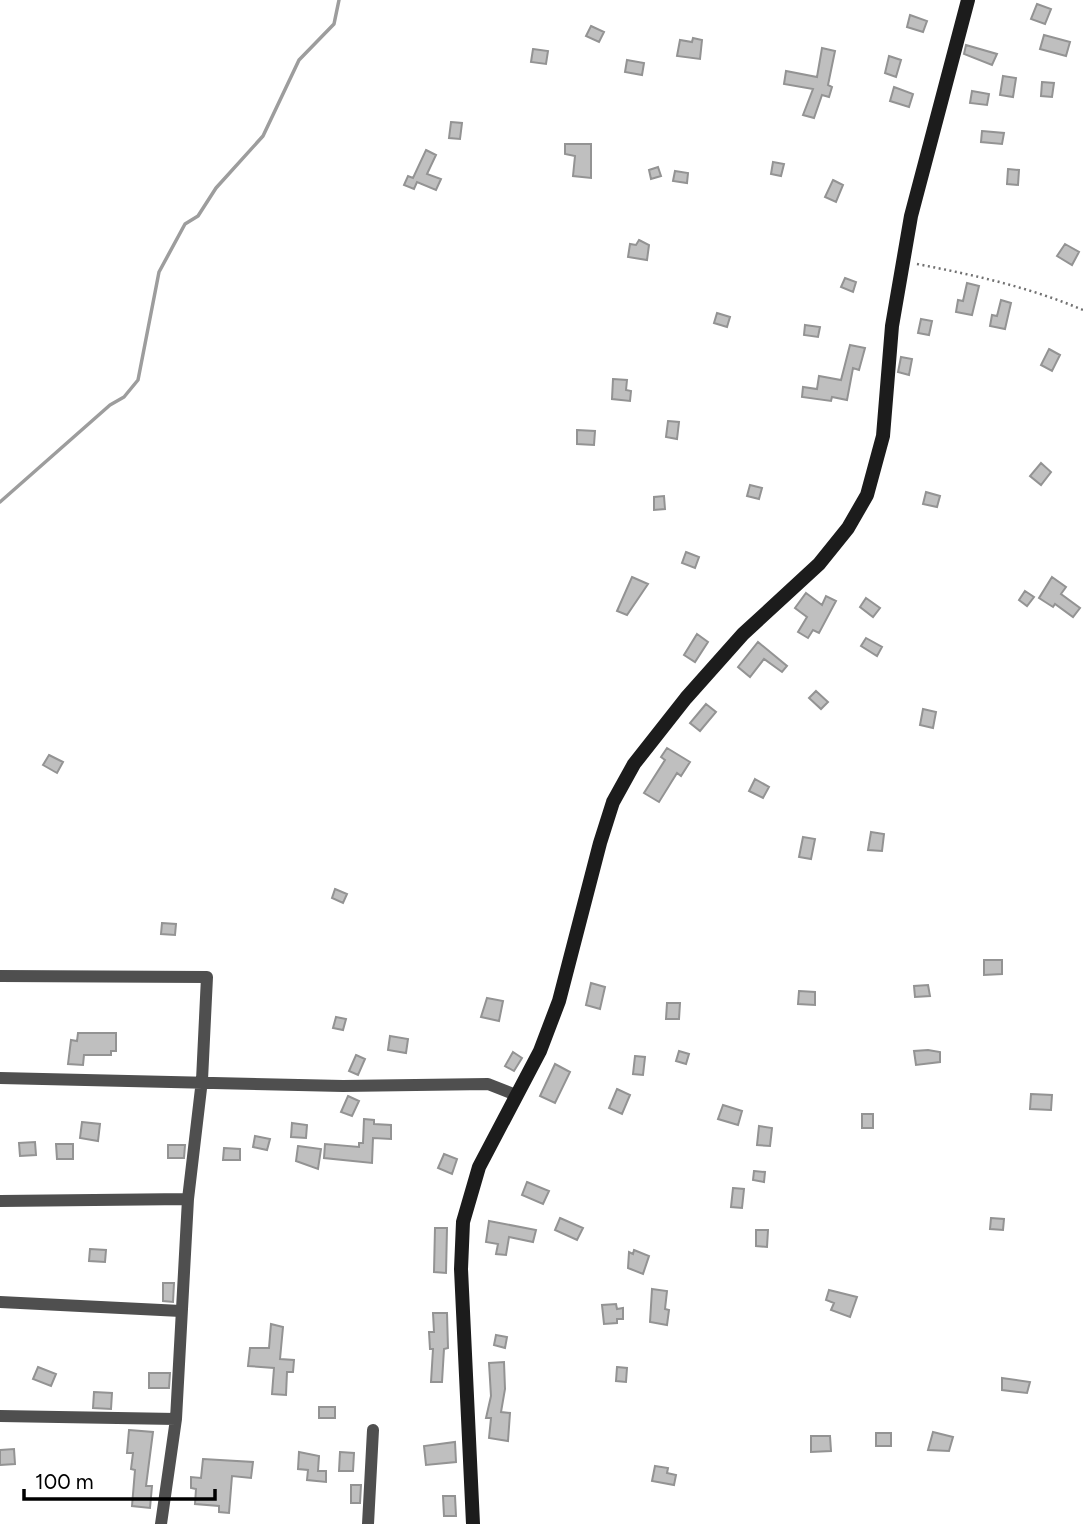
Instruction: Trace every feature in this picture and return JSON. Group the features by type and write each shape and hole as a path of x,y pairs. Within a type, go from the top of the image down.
{"street":[{"path":"473,1524 461,1269 463,1222 479,1167 540,1051 559,1001 613,802 634,764 686,698 743,634 819,564 848,528 867,495 883,436 892,326 911,216 968,0"},
{"path":"0,976 207,977 202,1080 188,1199 176,1419 161,1524"},
{"path":"0,1078 202,1080 343,1086 488,1084 516,1095"},
{"path":"0,1201 188,1199"},
{"path":"0,1302 181,1311"},
{"path":"0,1416 176,1419"},
{"path":"368,1524 373,1430"}],"path":[{"path":"903,262 986,277 1052,297 1083,310"}],"building":[{"path":"1037,4 1051,9 1045,24 1031,19"},
{"path":"910,15 927,21 923,32 907,27"},
{"path":"591,26 604,32 599,42 586,36"},
{"path":"1044,35 1070,42 1066,56 1040,49"},
{"path":"693,38 702,40 700,59 677,56 680,40 692,42"},
{"path":"966,45 997,54 992,65 964,54"},
{"path":"822,48 835,51 828,85 832,87 829,97 822,95 814,118 803,115 813,89 784,84 786,71 817,77"},
{"path":"533,49 548,51 546,64 531,62"},
{"path":"889,56 901,60 896,77 885,73"},
{"path":"627,60 644,63 642,75 625,72"},
{"path":"1003,76 1016,78 1013,97 1000,95"},
{"path":"1042,82 1054,83 1052,97 1041,96"},
{"path":"894,87 913,94 909,107 890,101"},
{"path":"972,91 989,94 987,105 970,103"},
{"path":"451,122 462,123 460,139 449,138"},
{"path":"982,131 1004,133 1002,144 981,142"},
{"path":"565,144 591,144 591,178 573,176 575,156 565,154"},
{"path":"426,150 436,155 427,174 441,179 436,190 417,182 414,189 404,185 408,176 413,178"},
{"path":"773,162 784,164 781,176 771,174"},
{"path":"658,167 661,176 651,179 649,170"},
{"path":"1008,169 1019,170 1018,185 1007,184"},
{"path":"675,171 688,173 687,183 673,181"},
{"path":"833,180 843,185 836,202 825,197"},
{"path":"639,240 649,245 647,260 628,257 630,244 636,245"},
{"path":"1065,244 1079,252 1072,265 1057,256"},
{"path":"845,278 856,282 853,292 841,287"},
{"path":"967,283 979,286 972,315 956,312 958,300 963,301"},
{"path":"1001,300 1011,303 1005,329 990,326 992,315 997,316"},
{"path":"717,313 730,317 727,327 714,323"},
{"path":"921,319 932,321 929,335 918,333"},
{"path":"805,325 820,327 818,337 804,335"},
{"path":"850,345 865,348 859,370 853,368 847,400 802,397 803,387 817,389 819,376 841,380"},
{"path":"1049,349 1060,355 1052,371 1041,365"},
{"path":"901,357 912,359 909,375 898,372"},
{"path":"613,379 627,380 626,390 631,391 630,401 612,399"},
{"path":"668,421 679,422 677,439 666,437"},
{"path":"577,430 595,431 594,445 577,444"},
{"path":"1041,463 1051,472 1041,485 1030,476"},
{"path":"750,485 762,488 759,499 747,496"},
{"path":"926,492 940,496 937,507 923,504"},
{"path":"664,496 665,509 654,510 654,497"},
{"path":"686,552 699,557 695,568 682,563"},
{"path":"632,577 648,584 627,615 617,611"},
{"path":"1052,577 1066,587 1061,594 1080,608 1073,617 1055,604 1053,607 1039,598"},
{"path":"1025,591 1034,597 1027,606 1019,600"},
{"path":"806,593 822,605 826,596 836,601 819,633 813,630 808,638 798,632 807,617 795,608"},
{"path":"866,598 880,608 873,617 860,607"},
{"path":"697,634 708,642 695,662 684,655"},
{"path":"866,638 882,647 877,656 861,646"},
{"path":"758,642 787,666 782,672 764,659 750,677 738,667"},
{"path":"816,691 828,702 821,709 809,698"},
{"path":"706,704 716,712 700,731 690,723"},
{"path":"923,709 936,712 933,728 920,725"},
{"path":"667,748 690,762 681,776 677,773 659,802 644,793 665,760 661,757"},
{"path":"49,755 63,762 57,773 43,765"},
{"path":"755,779 769,787 763,798 749,791"},
{"path":"871,832 884,834 882,851 868,850"},
{"path":"803,837 815,839 811,859 799,857"},
{"path":"335,889 347,894 343,903 332,898"},
{"path":"162,923 176,924 175,935 161,934"},
{"path":"984,960 1002,960 1002,974 984,975"},
{"path":"591,983 605,987 600,1009 586,1005"},
{"path":"928,985 930,996 915,997 914,986"},
{"path":"799,991 815,992 815,1005 798,1004"},
{"path":"487,998 503,1001 499,1021 481,1017"},
{"path":"667,1003 680,1003 679,1019 666,1019"},
{"path":"336,1017 346,1019 343,1030 333,1028"},
{"path":"78,1033 116,1033 116,1051 111,1051 111,1055 84,1055 83,1065 68,1064 71,1040 77,1041"},
{"path":"390,1036 408,1039 406,1053 388,1050"},
{"path":"679,1051 689,1054 686,1064 676,1061"},
{"path":"914,1051 940,1052 940,1062 916,1065"},
{"path":"513,1052 522,1058 514,1071 505,1066"},
{"path":"356,1055 365,1059 358,1075 349,1071"},
{"path":"635,1056 645,1057 643,1075 633,1074"},
{"path":"555,1064 570,1072 555,1103 540,1096"},
{"path":"617,1089 630,1095 622,1114 609,1108"},
{"path":"1031,1094 1052,1095 1051,1110 1030,1109"},
{"path":"348,1096 359,1101 352,1116 341,1112"},
{"path":"723,1105 742,1111 738,1125 718,1119"},
{"path":"862,1114 873,1114 873,1128 862,1128"},
{"path":"364,1119 374,1120 374,1124 391,1125 391,1139 373,1138 372,1163 324,1158 325,1144 359,1147 359,1143 363,1143"},
{"path":"82,1122 100,1124 98,1141 80,1138"},
{"path":"292,1123 307,1125 306,1138 291,1137"},
{"path":"759,1126 772,1128 770,1146 757,1145"},
{"path":"255,1136 270,1139 267,1150 253,1147"},
{"path":"35,1142 36,1155 20,1156 19,1143"},
{"path":"56,1144 73,1144 73,1159 57,1159"},
{"path":"168,1145 185,1145 184,1158 168,1158"},
{"path":"298,1146 321,1149 318,1169 296,1161"},
{"path":"224,1148 240,1149 240,1160 223,1160"},
{"path":"444,1154 457,1159 452,1174 438,1168"},
{"path":"754,1171 765,1172 764,1182 753,1180"},
{"path":"527,1182 549,1191 543,1204 522,1195"},
{"path":"733,1188 744,1189 742,1208 731,1207"},
{"path":"560,1218 583,1228 577,1240 555,1230"},
{"path":"991,1218 1004,1219 1003,1230 990,1229"},
{"path":"489,1221 536,1230 533,1242 509,1237 506,1255 496,1254 498,1244 486,1242"},
{"path":"435,1228 447,1228 446,1273 434,1272"},
{"path":"756,1230 768,1230 767,1247 756,1246"},
{"path":"90,1249 106,1250 105,1262 89,1261"},
{"path":"634,1250 649,1256 643,1274 628,1268 629,1252 633,1254"},
{"path":"163,1283 174,1283 173,1302 163,1301"},
{"path":"652,1289 667,1291 667,1325 650,1322"},
{"path":"829,1290 857,1297 850,1317 831,1310 834,1303 826,1300"},
{"path":"616,1304 617,1309 623,1308 623,1319 617,1319 617,1323 604,1324 602,1305"},
{"path":"433,1313 447,1313 448,1348 444,1349 442,1382 431,1382 433,1349 430,1349 429,1332 434,1332"},
{"path":"271,1324 283,1327 280,1359 294,1360 293,1372 287,1372 286,1395 272,1394 274,1368 248,1366 250,1348 269,1348"},
{"path":"496,1335 507,1337 505,1348 494,1345"},
{"path":"504,1362 505,1389 501,1412 510,1413 508,1441 489,1438 491,1418 486,1418 491,1396 489,1363"},
{"path":"38,1367 56,1374 51,1386 33,1379"},
{"path":"617,1367 627,1368 626,1382 616,1381"},
{"path":"149,1373 170,1373 169,1388 149,1388"},
{"path":"1002,1378 1030,1382 1027,1393 1002,1390"},
{"path":"94,1392 112,1393 111,1409 93,1408"},
{"path":"319,1407 335,1407 335,1418 319,1418"},
{"path":"129,1430 153,1432 146,1486 152,1486 150,1508 132,1506 135,1470 131,1469 133,1453 127,1453"},
{"path":"933,1432 953,1437 949,1451 928,1450"},
{"path":"876,1433 891,1433 891,1446 876,1446"},
{"path":"811,1436 830,1436 831,1451 811,1452"},
{"path":"455,1442 456,1462 426,1465 424,1446"},
{"path":"14,1449 15,1464 0,1465 0,1450"},
{"path":"299,1452 319,1456 318,1471 326,1471 326,1482 307,1480 308,1470 298,1469"},
{"path":"340,1452 354,1453 353,1471 339,1471"},
{"path":"203,1459 253,1462 251,1478 232,1476 229,1513 219,1512 219,1506 195,1504 196,1489 191,1488 191,1477 201,1478"},
{"path":"655,1466 668,1468 667,1473 676,1475 674,1485 652,1481"},
{"path":"351,1485 361,1485 360,1503 351,1503"},
{"path":"443,1496 455,1496 456,1516 444,1516"}],"waterway":[{"path":"0,502 110,405 124,397 138,380 159,272 185,224 198,216 216,188 263,136 299,60 334,24 339,0"}]}
